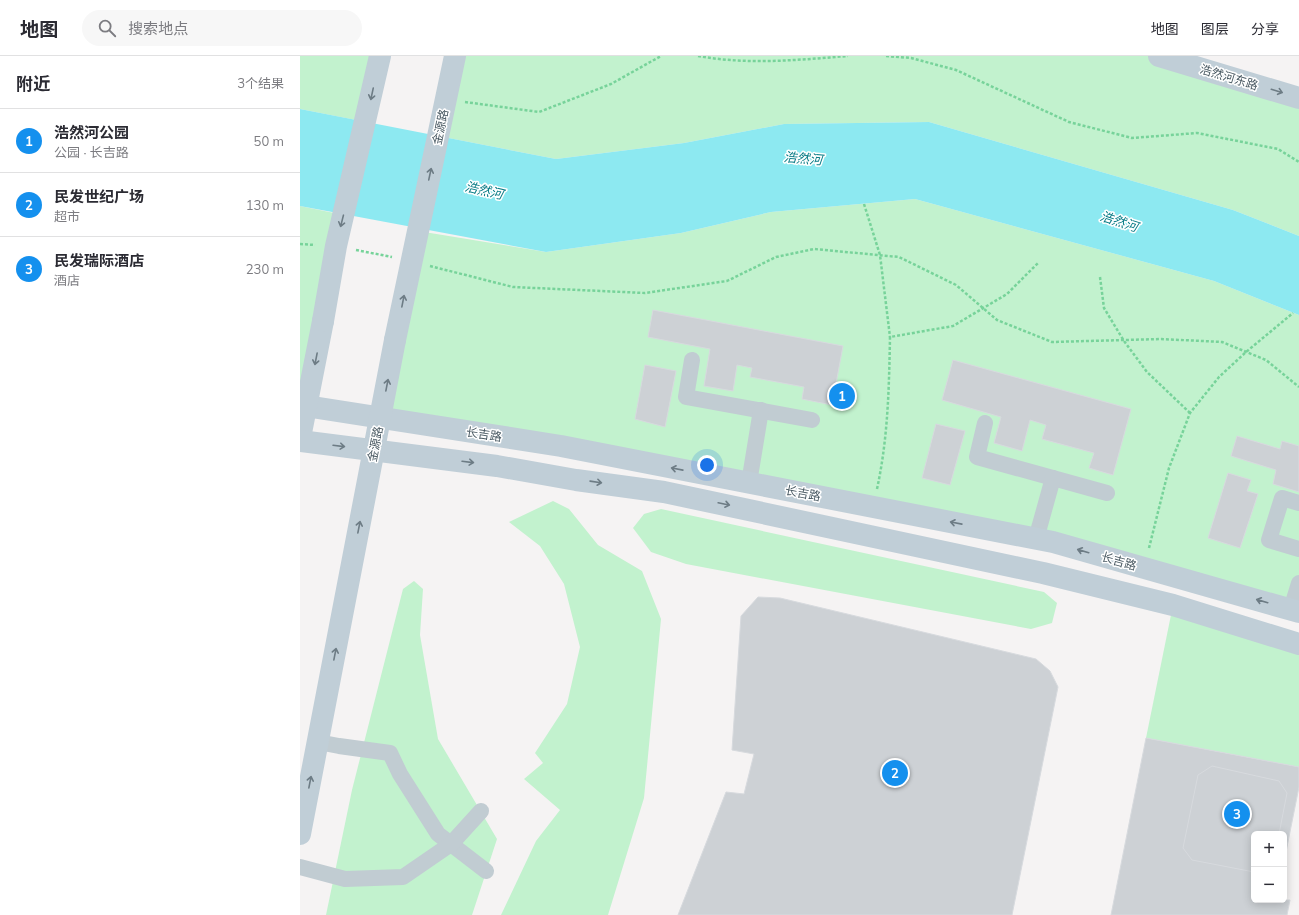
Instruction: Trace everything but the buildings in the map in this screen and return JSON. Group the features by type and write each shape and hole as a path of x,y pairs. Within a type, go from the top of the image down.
{"street":[{"path":"300,438 303,405 323,321 336,246 380,56"},
{"name":"金源路","path":"300,834 411,261 455,56"},
{"name":"浩然河东路","path":"1159,56 1299,98"},
{"path":"692,360 686,397 812,420"},
{"name":"长吉路","path":"303,405 561,446 1036,539 1295,611"},
{"path":"749,483 761,410"},
{"path":"985,423 977,457 1107,493"},
{"path":"300,441 497,466 576,480 664,492 1043,573 1173,605 1299,644"},
{"path":"1036,539 1053,478"},
{"path":"1299,503 1282,498 1269,540 1299,549"},
{"path":"1295,611 1299,583"},
{"path":"318,742 390,752 400,774 438,834 486,871"},
{"path":"300,867 345,879 403,877 451,844 481,811"}],"path":[{"path":"446,99 539,112 611,84 661,56"},
{"path":"698,56 714,59 772,62 848,56"},
{"path":"886,56 911,58 956,70 1070,122 1095,129 1132,138 1197,133 1278,148 1299,162"},
{"path":"864,204 880,255 890,337 889,405 884,450 873,507"},
{"path":"300,244 336,246 411,261 513,287 645,293 727,281 776,257 814,249 899,256 956,285 998,320 1052,342 1124,341 1161,338 1222,342 1266,360 1299,387"},
{"path":"890,337 953,326 1007,294 1038,263"},
{"path":"1100,277 1104,308 1124,341 1147,372 1190,413"},
{"path":"1144,568 1169,468 1190,413 1219,377 1246,352 1293,313"}],"green space":[{"path":"300,56 380,56 366,122 300,109"},
{"path":"455,56 1159,56 1299,98 1299,236 1233,210 929,122 784,124 684,143 556,159 438,136"},
{"path":"915,199 1214,281 1299,315 1299,612 1053,542 380,417 418,231 546,252 681,233 771,212"},
{"path":"300,206 344,215 300,405"},
{"path":"553,501 569,509 598,545 642,571 661,619 644,798 608,915 501,915 536,841 560,810 524,779 543,763 535,753 567,704 580,647 564,584 540,546 509,522"},
{"path":"661,509 1044,592 1057,603 1052,623 1031,629 686,564 651,552 633,528 644,514"},
{"path":"414,581 423,589 420,635 438,739 497,839 472,915 326,915 352,790 403,589"},
{"path":"1173,605 1299,644 1299,767 1146,738"}],"water":[{"name":"浩然河","path":"300,109 556,159 684,143 784,124 929,122 1233,210 1299,236 1299,315 1214,281 915,199 771,212 681,233 546,252 300,206"}],"place":[{"name":"浩然河公园","path":"842,396"},
{"name":"民发世纪广场","path":"895,773"},
{"name":"民发瑞际酒店","path":"1237,814"}]}
